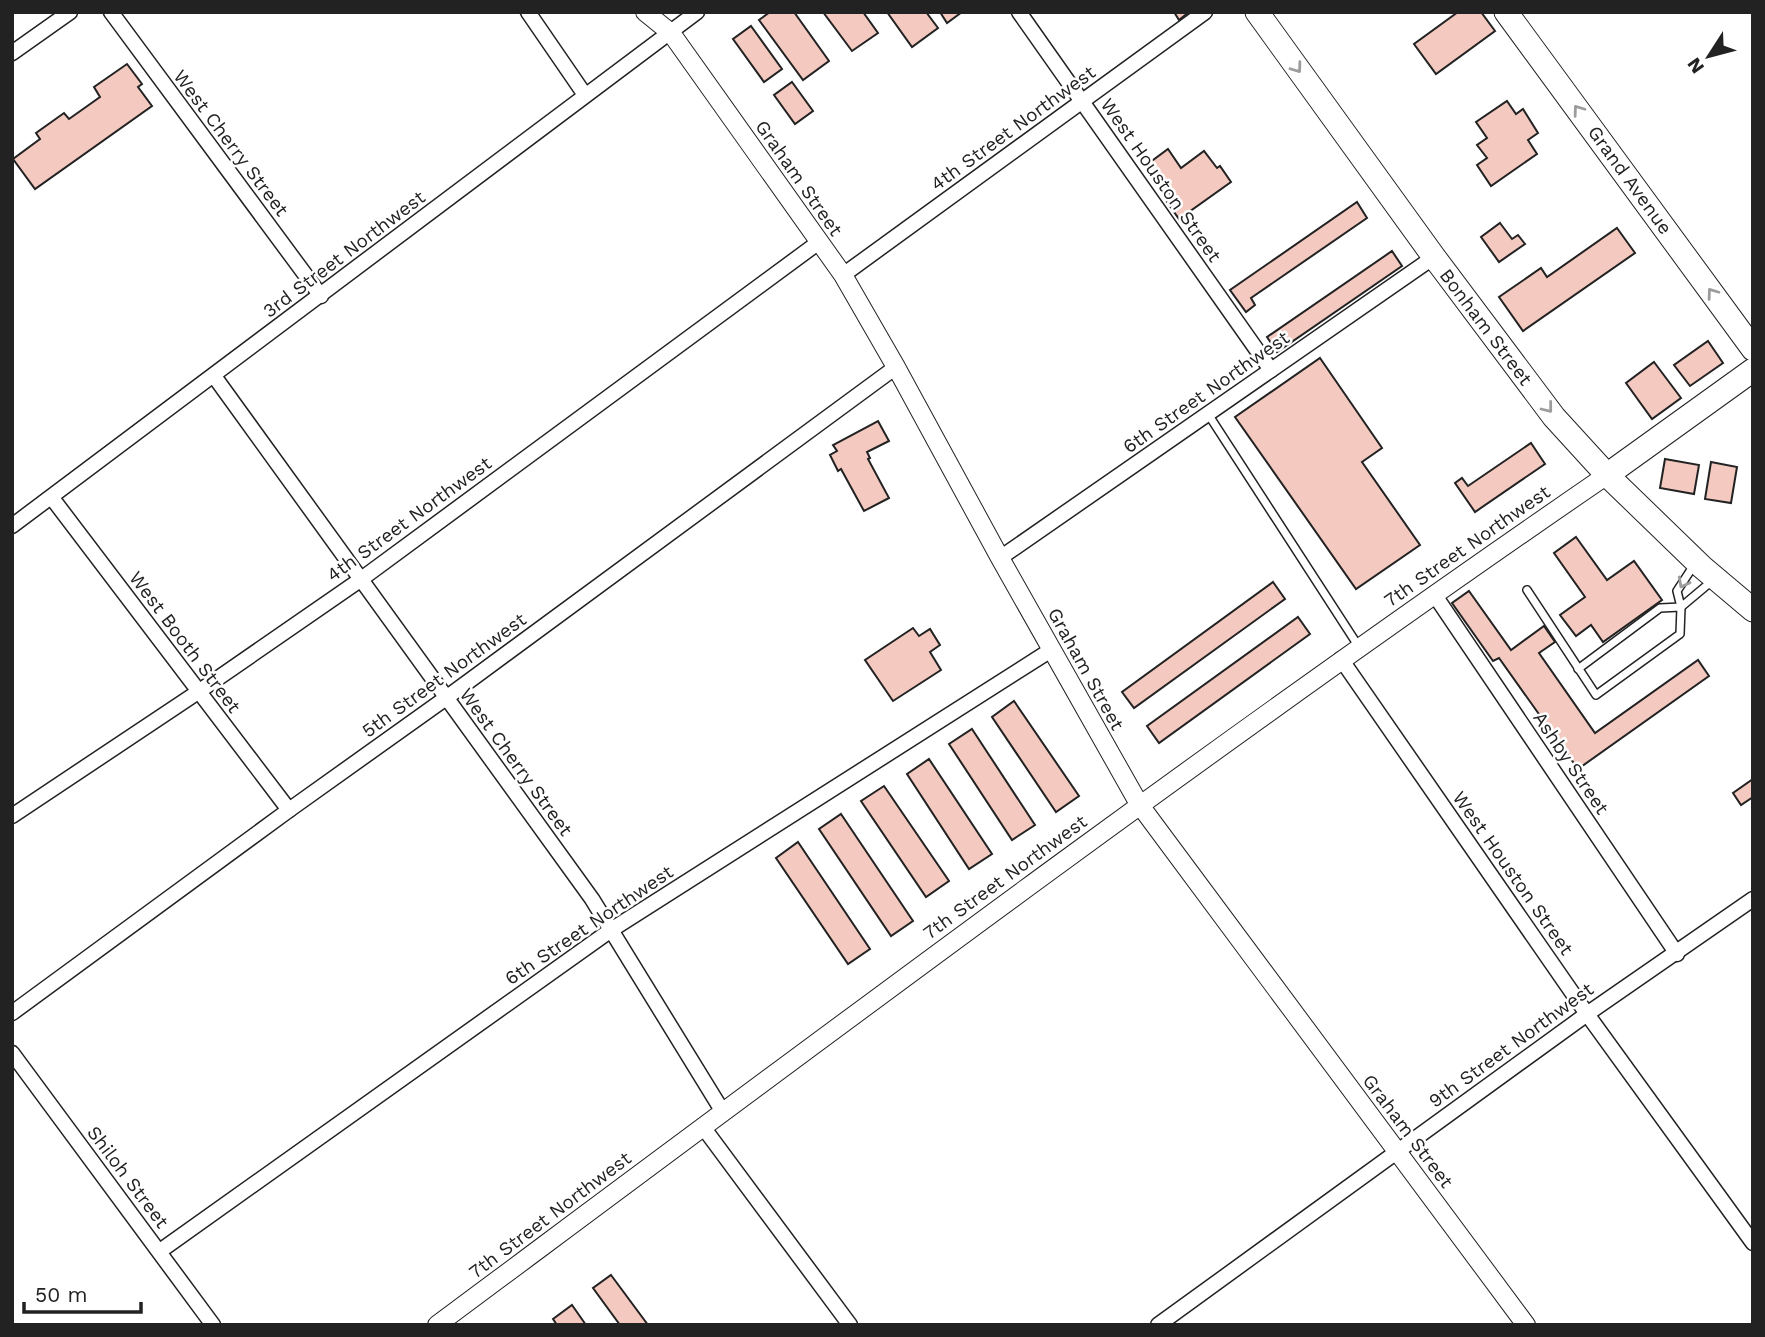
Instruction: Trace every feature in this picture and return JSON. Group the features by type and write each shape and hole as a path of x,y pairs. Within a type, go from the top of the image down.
{"main road":[{"name":"Bonham Street","path":"1257,12 1434,257 1554,417 1607,475 1696,561 1753,610"},
{"name":"Grand Avenue","path":"1506,12 1753,349"},
{"path":"1607,475 1753,370"}],"street":[{"path":"12,53 70,12"},
{"name":"West Cherry Street","path":"111,12 321,296"},
{"path":"528,12 584,95"},
{"name":"Graham Street","path":"645,12 671,33 843,275 897,367 1000,558 1139,804 1525,1325"},
{"name":"3rd Street Northwest","path":"12,526 698,12"},
{"name":"West Houston Street","path":"1019,12 1272,370"},
{"name":"4th Street Northwest","path":"843,275 1205,12"},
{"name":"4th Street Northwest","path":"12,816 360,580 820,242"},
{"name":"6th Street Northwest","path":"1000,558 1434,257"},
{"name":"5th Street Northwest","path":"12,1013 897,367"},
{"name":"West Cherry Street","path":"214,376 592,899 723,1112"},
{"name":"7th Street Northwest","path":"437,1325 1139,804 1434,594 1607,475"},
{"name":"West Booth Street","path":"52,498 289,810"},
{"name":"Ashby Street","path":"1434,594 1677,954"},
{"name":"6th Street Northwest","path":"160,1251 611,930 1051,650"},
{"name":"West Houston Street","path":"1342,659 1587,1014 1753,1243"},
{"name":"9th Street Northwest","path":"1158,1325 1176,1320 1396,1152 1587,1014 1753,899"},
{"name":"Shiloh Street","path":"13,1057 213,1325"},
{"path":"703,1127 850,1325"}],"lane":[{"path":"1208,414 1359,647"},
{"path":"1527,590 1596,695 1680,634 1681,607 1677,591 1696,561"},
{"path":"1578,669 1660,608 1681,607 1715,578"}],"building":[{"path":"770,12 794,12 829,61 803,80 759,20"},
{"path":"823,12 863,12 878,33 852,51"},
{"path":"887,12 926,12 938,28 912,47"},
{"path":"940,12 962,12 947,23"},
{"path":"1174,12 1189,12 1179,20"},
{"path":"1458,12 1481,12 1495,31 1436,74 1414,44"},
{"path":"751,26 782,69 764,82 733,39"},
{"path":"127,64 142,84 138,87 152,106 35,189 13,159 40,139 36,133 64,113 69,119 100,97 94,87"},
{"path":"792,82 813,111 795,124 774,95"},
{"path":"1507,101 1516,114 1523,109 1538,133 1528,140 1537,154 1491,186 1477,165 1487,158 1477,145 1487,138 1476,122"},
{"path":"1168,149 1181,168 1204,151 1217,168 1220,166 1231,182 1179,219 1167,202 1173,198 1160,181 1157,183 1145,166"},
{"path":"1357,202 1367,218 1251,298 1255,305 1246,312 1230,290"},
{"path":"1500,223 1512,239 1518,235 1525,244 1499,262 1481,237"},
{"path":"1617,228 1635,253 1523,331 1499,297 1541,268 1547,277"},
{"path":"1392,251 1402,266 1277,352 1267,337"},
{"path":"1708,341 1723,363 1690,386 1674,365"},
{"path":"1320,358 1382,448 1362,462 1420,545 1356,589 1235,417"},
{"path":"1654,362 1681,398 1652,419 1626,383"},
{"path":"878,421 889,441 867,452 870,458 868,459 889,498 864,511 841,469 838,471 830,455 837,451 833,445"},
{"path":"1531,443 1545,464 1475,512 1455,483 1462,478 1468,486"},
{"path":"1665,459 1699,465 1694,494 1660,488"},
{"path":"1711,462 1737,467 1731,503 1705,499"},
{"path":"1576,537 1607,580 1634,561 1662,600 1603,642 1591,625 1576,636 1560,615 1585,597 1554,553"},
{"path":"1273,582 1285,599 1134,708 1122,692"},
{"path":"1469,591 1511,650 1544,626 1555,642 1539,653 1595,733 1698,660 1709,676 1578,769 1499,658 1493,661 1452,603"},
{"path":"1298,617 1310,634 1159,743 1147,726"},
{"path":"913,628 919,636 930,629 940,645 930,652 941,670 893,701 865,660"},
{"path":"1014,701 1079,796 1056,812 992,717"},
{"path":"972,729 1035,825 1012,840 949,744"},
{"path":"929,759 992,854 969,869 907,774"},
{"path":"1753,779 1753,797 1741,805 1733,793"},
{"path":"884,786 949,881 926,897 861,801"},
{"path":"841,814 913,921 891,936 819,829"},
{"path":"798,842 870,949 848,964 776,858"},
{"path":"611,1275 648,1325 620,1325 593,1288"},
{"path":"572,1305 586,1325 557,1325 553,1319"}]}
